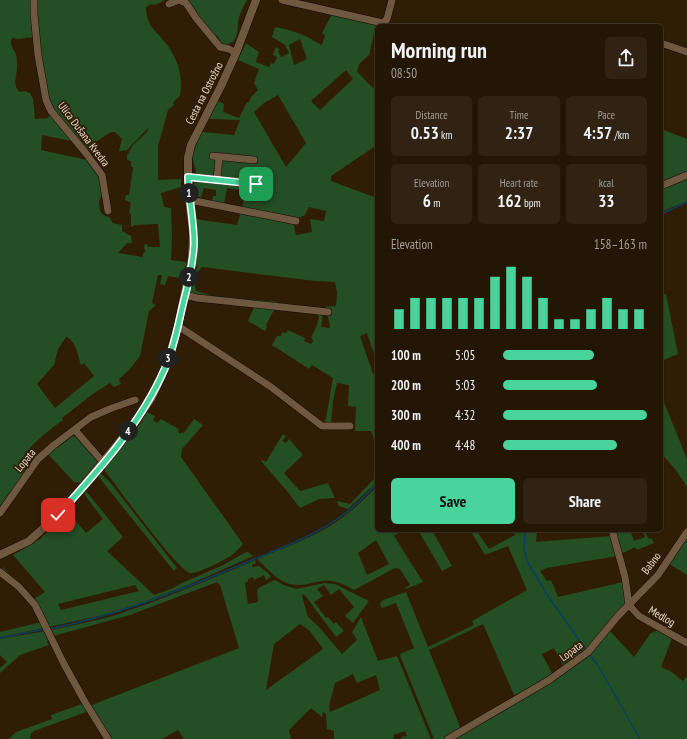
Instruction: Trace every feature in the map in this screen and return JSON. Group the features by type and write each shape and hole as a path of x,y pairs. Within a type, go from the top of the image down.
{"street":[{"name":"Ulica Dušana Kvedra","path":"34,0 38,55 46,100 51,111 102,175 108,211"},
{"path":"168,4 179,0 186,3 196,18 220,47 229,49 236,54"},
{"name":"Cesta na Ostrožno","path":"0,555 29,541 58,515 129,430 144,409 166,367 178,326 194,245 188,177 188,158 191,145 236,54 256,0"},
{"path":"282,0 381,24"},
{"path":"385,24 392,0"},
{"path":"663,44 687,52"},
{"path":"218,180 216,156 254,160"},
{"path":"663,185 687,175"},
{"path":"188,177 256,184"},
{"path":"190,200 296,221"},
{"path":"185,295 197,298 302,310 321,310 328,312"},
{"path":"178,326 271,388 322,426 350,426"},
{"name":"Lopata","path":"0,513 38,459 54,445 91,417 135,400"},
{"path":"75,430 103,462"},
{"path":"613,532 625,578 630,605"},
{"name":"Babno","path":"630,605 658,575 687,532"},
{"path":"0,572 19,587 35,604 49,636 85,702 108,739"},
{"name":"Lopata","path":"448,739 549,680 576,661 593,648 618,617 630,605"},
{"name":"Medlog","path":"630,605 639,616 687,643"}],"green space":[{"path":"0,0 33,0 34,37 18,39 13,38 11,40 12,47 17,58 15,83 17,89 20,92 25,91 30,93 33,99 35,119 48,118 50,114 98,170 103,192 99,201 100,211 103,215 109,217 113,223 122,225 122,231 131,236 132,243 127,243 118,253 143,257 143,253 145,252 144,245 147,244 148,247 160,247 158,224 135,225 131,227 131,214 129,213 131,203 125,200 126,195 129,195 133,168 131,166 131,161 127,160 127,156 133,145 147,132 149,127 127,150 119,151 122,139 115,132 111,132 91,145 88,152 52,110 43,80 36,0 165,0 155,5 151,4 146,7 150,24 168,46 175,58 181,82 180,96 173,102 174,105 168,110 158,146 158,180 181,179 181,187 161,193 164,207 171,208 171,260 187,262 184,279 168,276 165,285 160,284 162,275 158,275 152,303 156,305 149,311 140,356 130,369 119,379 121,384 114,387 110,383 94,393 62,418 63,420 43,435 33,445 18,465 26,470 0,510","holes":["42,135 71,141 87,160 41,150","66,337 72,341 78,353 81,365 84,363 94,376 55,408 37,384 54,365 58,349"]},
{"path":"186,0 247,0 239,17 237,33 233,42 229,43 228,45 222,44 220,39 214,33 209,31"},
{"path":"332,14 375,25 369,55 359,64 357,72 373,88 375,86 375,146 331,176 331,181 375,197 375,357 367,333 360,336 373,374 375,373 375,440 371,431 355,431 356,407 348,406 349,385 337,383 333,401 331,424 325,424 333,378 312,365 309,369 272,345 277,336 281,336 282,332 286,333 288,330 305,338 304,341 311,344 313,341 311,337 317,325 319,313 323,314 321,327 330,328 328,314 324,310 325,307 336,306 337,292 335,282 315,281 202,267 196,278 196,291 213,296 278,302 277,304 187,295 193,269 197,269 198,266 193,265 195,219 237,225 241,211 293,221 296,235 312,232 310,219 324,221 326,211 309,207 305,215 296,219 242,209 245,191 227,188 224,204 212,201 213,196 216,196 216,190 204,188 201,197 192,197 196,172 192,149 216,100 224,104 223,112 239,118 247,102 249,102 251,97 258,90 254,83 259,69 238,60 246,43 259,52 256,62 269,67 271,63 274,64 277,57 273,55 276,47 280,50 278,51 281,57 289,53 285,45 272,37 275,27 299,33 321,45 325,36 322,33","holes":["300,39 307,59 294,65 289,45","346,70 353,79 320,110 311,101","278,95 306,143 286,167 254,112 264,103","209,119 240,120 234,135 202,132"]},
{"path":"663,130 687,139 687,174 663,184"},
{"path":"687,177 687,201 663,211 663,187"},
{"path":"666,294 678,354 663,360 663,295"},
{"path":"255,305 275,308 266,325 267,327 265,331 248,321"},
{"path":"663,400 687,459 687,487 675,469 663,455"},
{"path":"147,412 155,416 153,420 157,423 161,419 179,429 178,432 180,434 182,432 184,433 194,419 203,425 182,449 181,457 243,544 229,557 194,573 190,573 183,568 173,558 105,471 105,468 135,432"},
{"path":"283,434 286,436 282,441 286,443 289,439 303,455 284,473 300,491 328,483 335,498 319,499 300,508 261,461 266,462"},
{"path":"73,436 76,437 97,460 96,465 80,485 79,482 74,482 48,454"},
{"path":"101,474 109,481 177,568 174,571 98,476"},
{"path":"375,478 375,484 348,509 339,506 337,501 350,504"},
{"path":"375,488 375,532 400,532 394,536 423,582 406,589 405,588 410,585 400,569 395,568 354,590 332,581 296,585 279,579 257,559 302,541 323,530 348,514","holes":["376,540 389,564 367,575 358,553"]},
{"path":"86,491 123,537 107,551 154,595 171,589 223,565 246,552 253,556 188,585 139,604 99,616 49,627 1,570 3,567 34,599 45,592 13,555 40,539 68,512 86,533 103,519 84,494","holes":["135,585 139,591 61,610 58,604"]},
{"path":"419,532 433,532 452,566 442,571"},
{"path":"471,532 477,532 489,549 515,535 513,532 537,532 536,542 612,536 617,556 547,568 540,571 547,581 551,580 558,597 623,582 626,603 598,639 564,667 554,648 542,654 552,673 551,675 515,697 483,624 429,650 461,729 445,739 434,739 401,658 400,654 414,648 396,603 382,608 380,604 383,600 406,592 428,647 474,625 472,621 527,590 508,546 485,555"},
{"path":"616,532 631,532 634,541 645,537 643,532 645,532 649,539 651,538 654,543 637,550 635,547 621,554"},
{"path":"687,535 687,575 668,563"},
{"path":"255,560 256,563 252,565 252,567 259,566 271,577 266,580 264,575 254,580 253,577 248,579 245,583 248,604 258,602 257,590 275,580 296,589 324,583 335,584 369,601 353,623 345,616 354,607 339,589 331,595 324,585 317,589 323,596 314,602 326,618 328,617 334,624 336,622 344,631 336,637 304,594 302,596 308,617 319,627 342,654 357,640 352,632 361,617 378,661 397,656 431,739 401,739 401,737 407,736 405,731 393,735 394,739 334,739 334,731 327,729 326,714 323,712 322,717 311,708 289,730 291,739 184,739 178,730 162,739 110,739 89,706 239,648 220,585 217,582 130,615 53,636 51,630 116,615 169,596","holes":["300,624 310,631 323,649 266,690 274,644","353,674 357,683 376,675 380,690 330,712 329,706 335,683"]},
{"path":"42,622 44,628 0,637 0,632"},
{"path":"609,630 634,657 651,633 659,630 672,638 661,667 670,671 683,681 687,676 687,739 452,739 553,680"},
{"path":"45,631 49,645 20,655 0,673 0,668 7,662 0,655 0,639"},
{"path":"51,644 89,711 34,731 31,734 30,739 9,739 16,732 52,719 51,715 82,704"}],"waterway":[{"path":"663,213 687,202"},
{"path":"49,629 101,616 152,600 300,540 323,528 348,511 375,485"},
{"path":"525,532 524,549 527,561 548,596 586,650"},
{"path":"0,638 45,629"},
{"path":"590,655 599,667 640,739"}],"route":[{"path":"58,515 83,487 129,430 144,409 166,367 178,326 194,245 188,177 256,184"}]}
